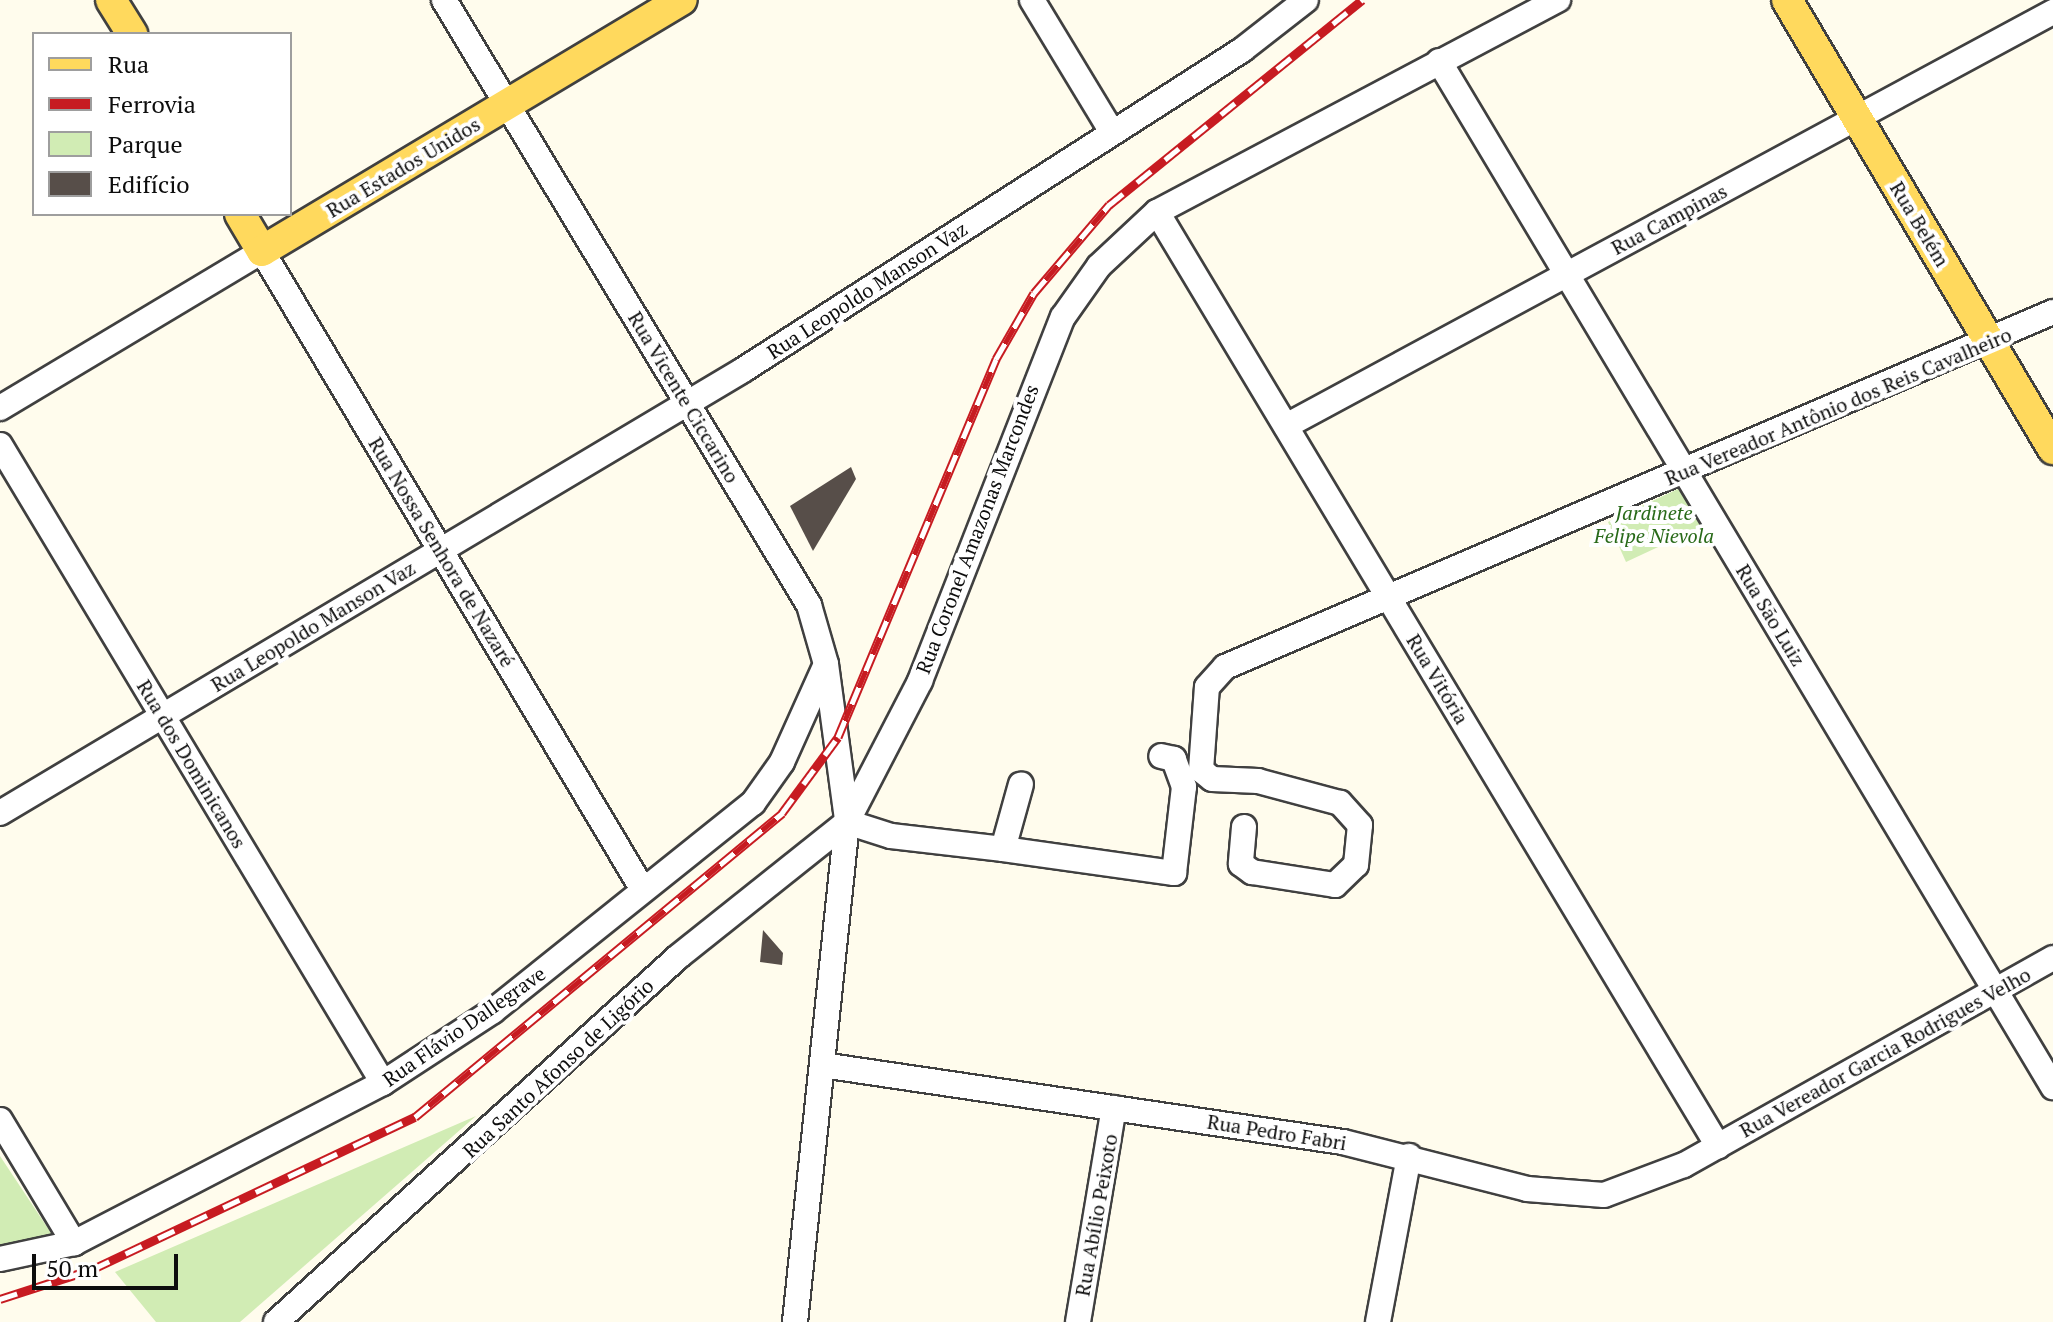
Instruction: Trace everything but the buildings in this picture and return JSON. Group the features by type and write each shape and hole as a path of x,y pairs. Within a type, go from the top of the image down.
{"main road":[{"path":"111,0 131,32"},
{"name":"Rua Estados Unidos","path":"262,251 682,0"},
{"name":"Rua Belém","path":"1787,0 2053,449"},
{"name":"Rua Nossa Senhora de Nazaré","path":"241,216 262,251"}],"street":[{"name":"Rua Vicente Ciccarino","path":"444,0 809,605 826,664 847,822"},
{"path":"1032,0 1112,132 1306,0"},
{"name":"Rua Coronel Amazonas Marcondes","path":"795,1322 847,822 920,681 1048,347 1099,266 1157,212 1558,0"},
{"name":"Rua Campinas","path":"1286,426 2053,12"},
{"name":"Rua São Luiz","path":"1439,61 2053,1087"},
{"name":"Rua Leopoldo Manson Vaz","path":"0,813 687,403 1112,132"},
{"name":"Rua Vitória","path":"1157,212 1718,1146"},
{"name":"Rua Estados Unidos","path":"0,408 262,251"},
{"name":"Rua Nossa Senhora de Nazaré","path":"262,251 643,890"},
{"name":"Rua Vereador Antônio dos Reis Cavalheiro","path":"1244,827 1241,864 1252,872 1335,885 1356,865 1360,825 1340,803 1258,781 1212,779 1201,770 1207,687 1225,667 1391,601 2053,312"},
{"name":"Rua dos Dominicanos","path":"0,445 383,1083"},
{"name":"Rua Flávio Dallegrave","path":"0,1259 74,1243 383,1083 493,1011 753,803 782,762 826,664"},
{"path":"847,822 891,836 1174,873 1184,787 1174,759 1161,756"},
{"path":"1003,849 1021,784"},
{"name":"Rua Santo Afonso de Ligório","path":"276,1322 649,982 847,822"},
{"name":"Rua Vereador Garcia Rodrigues Velho","path":"1718,1146 2053,958"},
{"name":"Rua Pedro Fabri","path":"822,1065 1409,1156 1527,1189 1604,1195 1718,1146"},
{"name":"Rua Abílio Peixoto","path":"1078,1322 1114,1108"},
{"path":"0,1120 74,1243"},
{"path":"1378,1322 1409,1156"}],"green space":[{"name":"Jardinete Felipe Nievola","path":"1682,487 1701,527 1626,562 1608,522"},
{"path":"476,1116 240,1322 156,1322 115,1272"},
{"path":"0,1156 53,1236 0,1246"}],"railway":[{"path":"0,1299 93,1269 415,1117 782,813 838,737 996,359 1034,293 1109,205 1362,0"}]}
